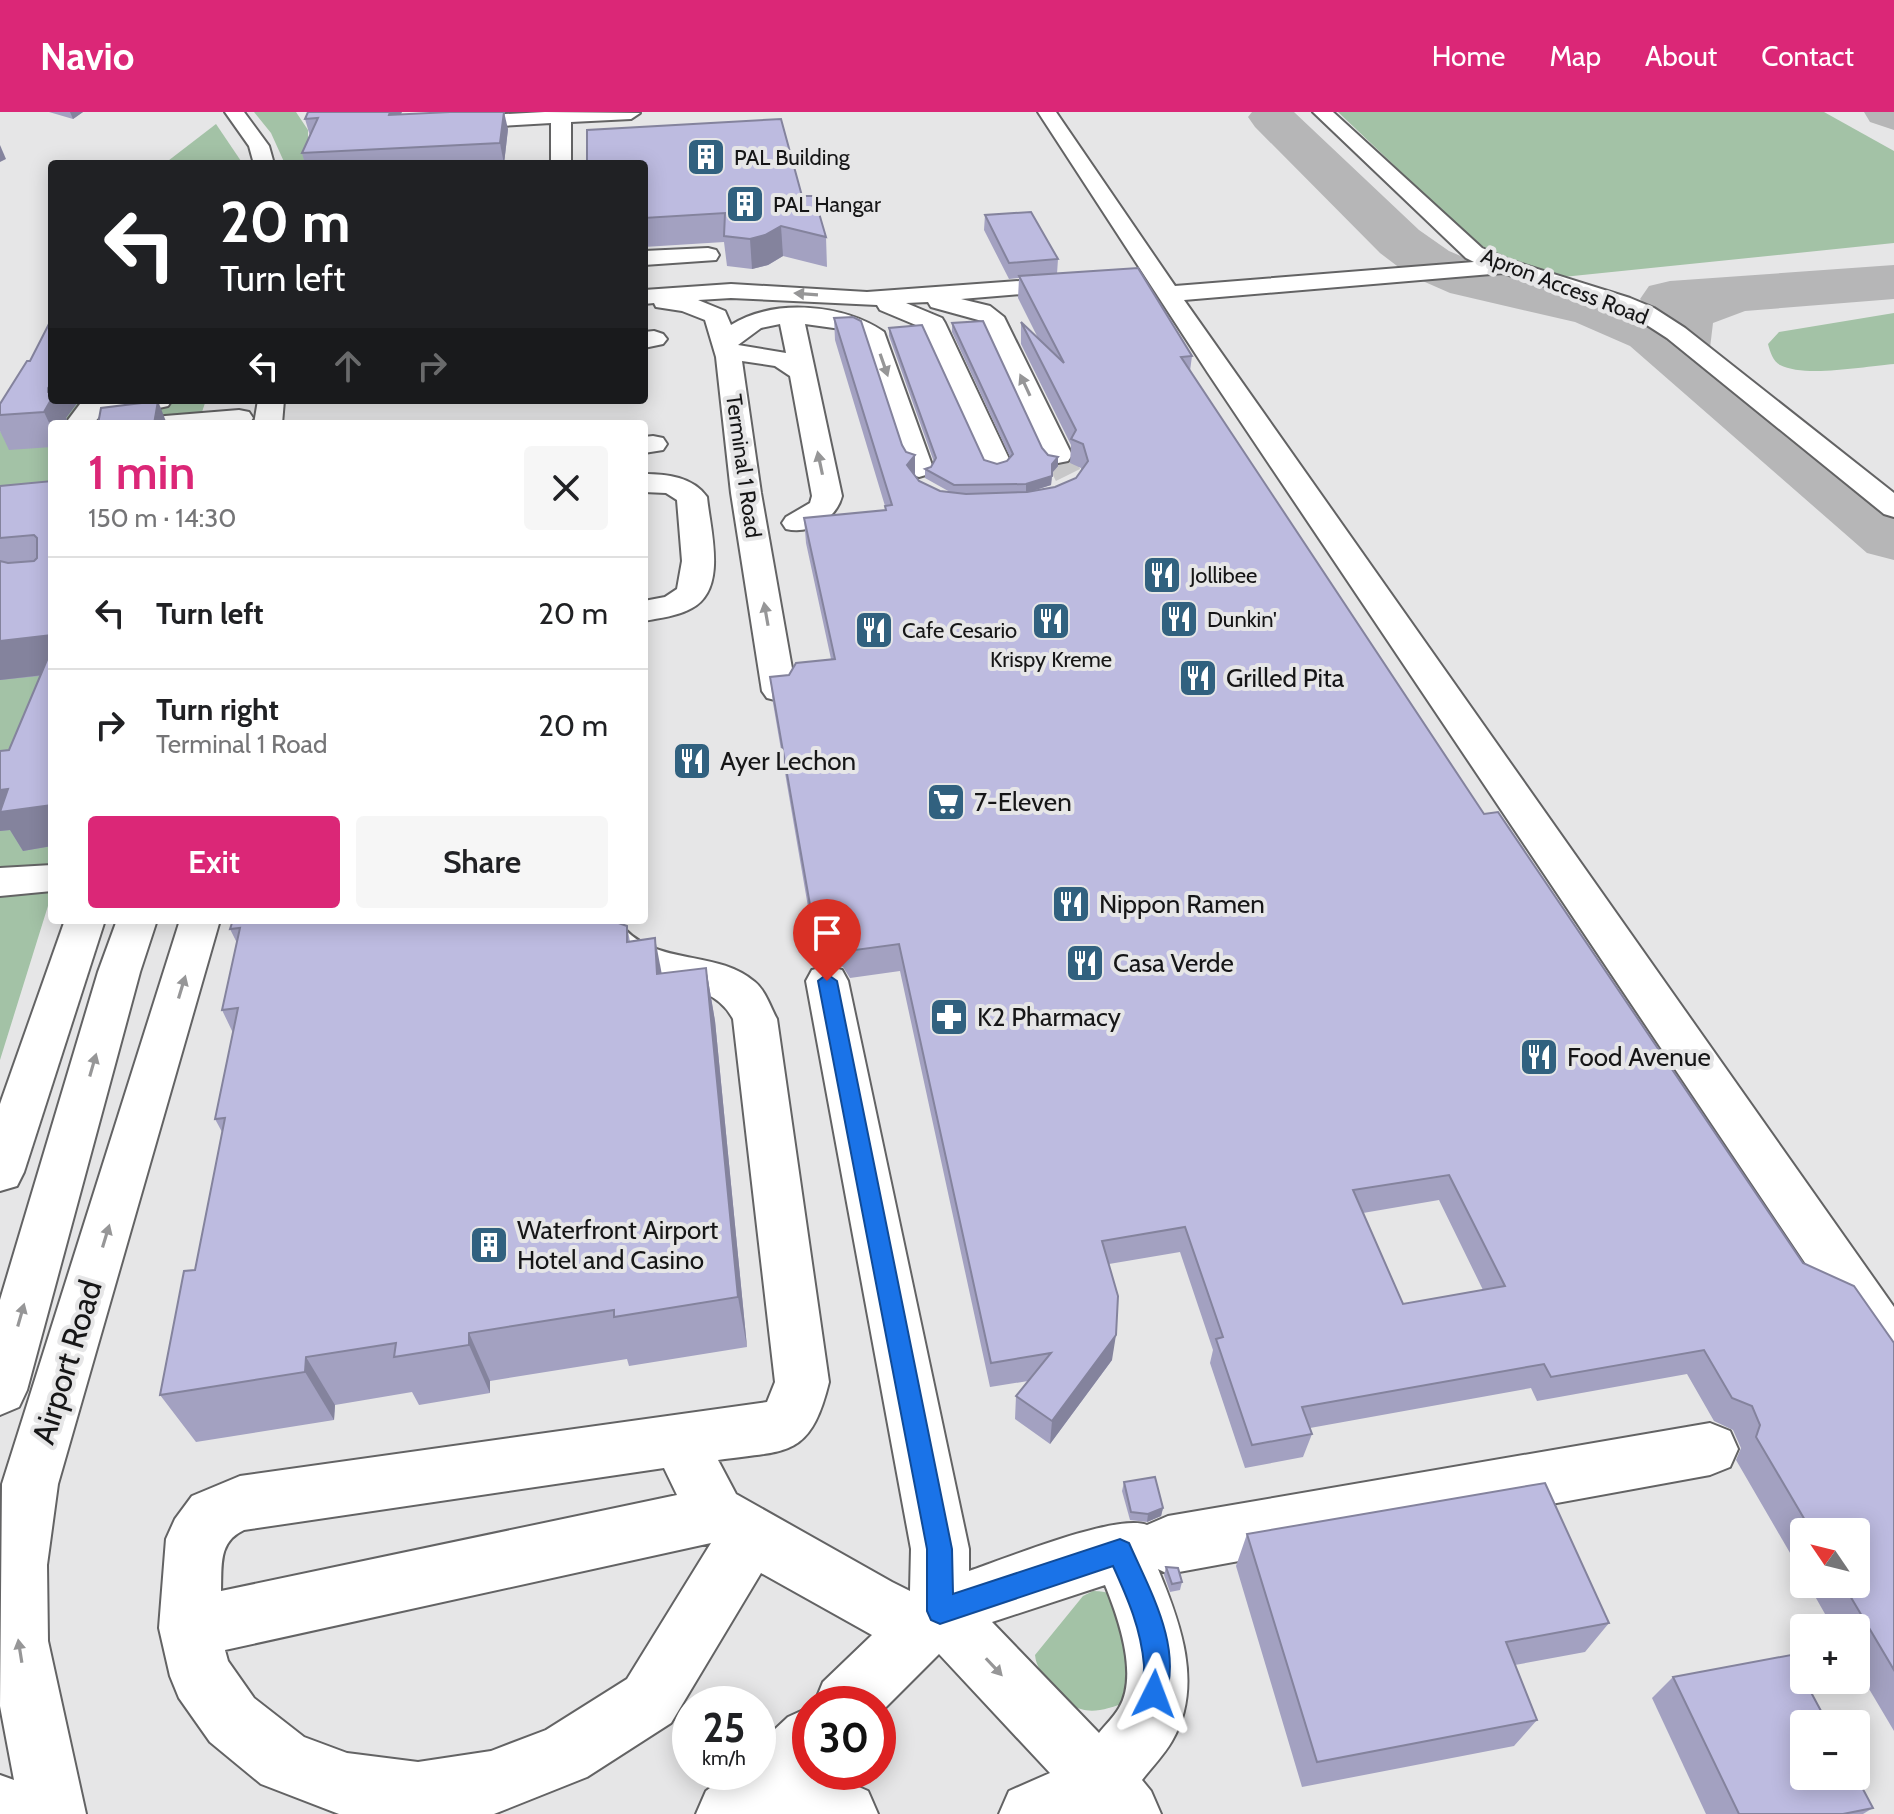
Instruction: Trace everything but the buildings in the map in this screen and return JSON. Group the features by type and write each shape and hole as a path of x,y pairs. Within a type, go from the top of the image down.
{"street":[{"path":"234,112 259,146 263,160"},
{"path":"443,120 631,112 635,138"},
{"path":"1047,112 1152,284 1221,373 1894,1350"},
{"name":"Apron Access Road","path":"1322,112 1474,253 1645,313 1676,333 1894,508"},
{"path":"598,113 601,141"},
{"path":"561,114 561,160"},
{"path":"648,258 708,255"},
{"path":"1152,284 1504,266"},
{"path":"648,299 731,291 867,299 1098,282"},
{"path":"912,297 959,305 992,317 1065,471"},
{"path":"867,299 933,323 1003,478"},
{"name":"Terminal 1 Road","path":"648,300 703,309 716,316 775,526 779,691"},
{"path":"726,346 752,323 791,317 849,323 866,329 875,337 925,484"},
{"path":"775,526 824,508 827,496 791,317"},
{"path":"726,346 782,360 800,371"},
{"path":"82,420 90,410 131,404"},
{"path":"195,420 239,414"},
{"path":"648,483 683,488 692,497 698,579 666,604"},
{"path":"0,882 48,878"},
{"path":"0,1172 84,924"},
{"name":"Airport Road","path":"0,1390 119,972 136,924"},
{"name":"Airport Road","path":"53,1814 18,1641 18,1565 30,1484 199,924"},
{"path":"598,924 614,947 647,964 721,981 742,994 755,1019 802,1382 796,1405 782,1425 240,1503 212,1516 195,1539 189,1628 201,1676 232,1720 284,1761 347,1785 418,1794 491,1783 565,1755 649,1701 734,1524"},
{"path":"827,981 940,1549 932,1619"},
{"path":"679,1441 734,1524 871,1603 932,1619 1114,1797"},
{"path":"863,1686 932,1619 1142,1549 1710,1449"},
{"path":"189,1628 734,1524"},
{"path":"1114,1797 1150,1719 1158,1668 1142,1549"},
{"path":"734,1812 792,1756"},
{"path":"1040,1813 1114,1797"},
{"path":"0,1807 17,1814"},
{"path":"734,1812 845,1814"}],"green space":[{"path":"254,112 296,112 308,130 308,160 283,160 271,133"},
{"path":"1338,112 1824,112 1894,151 1894,243 1563,277 1528,268 1476,243"},
{"path":"216,124 240,160 169,160"},
{"path":"1894,313 1894,364 1820,371 1791,369 1775,361 1768,344 1779,332"},
{"path":"48,345 48,404 205,404 199,420 48,420 48,906 0,1060 0,432"},
{"path":"1093,1591 1113,1595 1128,1609 1129,1701 1094,1711 1067,1702 1040,1670 1035,1655 1083,1596"}],"taxiway":[{"path":"1887,112 1894,116"},
{"path":"1272,117 1400,241 1429,263 1470,281 1594,308 1624,318 1652,333 1679,354"},
{"path":"1670,299 1894,282"},
{"path":"1679,354 1680,327 1691,311 1712,301 1738,295"},
{"path":"1679,354 1894,537"}],"tunnel":[{"path":"1058,455 1068,475"}],"place":[{"name":"PAL Building","path":"706,157"},
{"name":"PAL Hangar","path":"745,204"},
{"name":"Jollibee","path":"1162,575"},
{"name":"Dunkin'","path":"1179,619"},
{"name":"Krispy Kreme","path":"1051,621"},
{"name":"Cafe Cesario","path":"874,630"},
{"name":"Grilled Pita","path":"1198,678"},
{"name":"Ayer Lechon","path":"692,761"},
{"name":"7-Eleven","path":"946,802"},
{"name":"Nippon Ramen","path":"1071,904"},
{"name":"Casa Verde","path":"1085,963"},
{"name":"K2 Pharmacy","path":"949,1017"},
{"name":"Food Avenue","path":"1539,1057"},
{"name":"Waterfront Airport Hotel and Casino","path":"489,1245"}],"route":[{"path":"827,981 940,1549 940,1611 1063,1568 1120,1552 1149,1618 1158,1668 1154,1694"}]}
